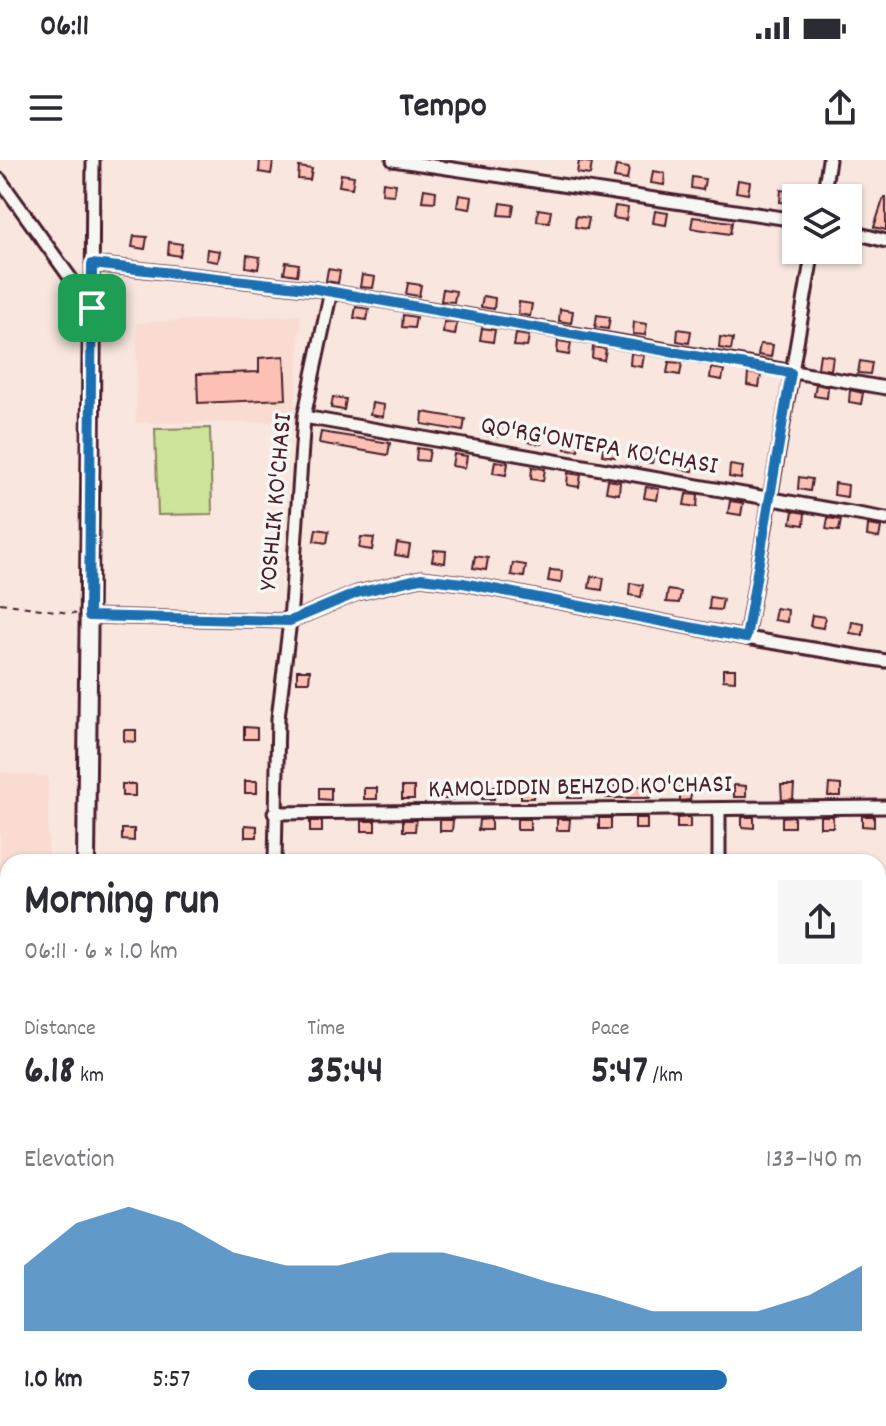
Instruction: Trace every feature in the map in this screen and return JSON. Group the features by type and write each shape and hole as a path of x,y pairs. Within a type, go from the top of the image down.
{"main road":[{"path":"86,854 92,308"}],"street":[{"path":"92,308 93,160"},
{"path":"393,160 782,218"},
{"path":"825,184 829,160"},
{"path":"0,180 92,308"},
{"path":"862,235 886,241"},
{"path":"92,264 331,291 886,388"},
{"path":"746,638 810,264"},
{"name":"YOSHLIK KO'CHASI","path":"275,854 278,718 290,621 304,417 331,291"},
{"name":"QO'RG'ONTEPA KO'CHASI","path":"304,417 886,519"},
{"path":"89,616 290,621 357,593 421,578 463,583 746,638 886,661"},
{"name":"KAMOLIDDIN BEHZOD KO'CHASI","path":"274,813 886,807"},
{"path":"719,809 719,854"}],"path":[{"path":"0,603 89,616"}],"shaded area":[{"path":"301,315 294,422 136,423 137,323"},
{"path":"0,772 48,777 48,854 0,854"}],"green space":[{"path":"210,428 212,514 158,515 155,429"}],"building":[{"path":"260,160 273,162 271,174 259,172"},
{"path":"579,161 592,163 590,175 577,173"},
{"path":"616,166 629,168 627,180 614,178"},
{"path":"299,167 312,169 310,180 298,179"},
{"path":"653,171 665,173 664,185 651,183"},
{"path":"341,174 354,176 352,188 339,186"},
{"path":"692,177 705,179 703,190 691,188"},
{"path":"738,180 750,182 748,194 736,192"},
{"path":"383,182 396,184 394,195 382,194"},
{"path":"424,189 436,191 435,202 422,201"},
{"path":"459,195 472,197 470,209 457,207"},
{"path":"886,197 886,230 874,227"},
{"path":"501,203 514,205 512,216 499,215"},
{"path":"615,206 628,208 626,220 613,218"},
{"path":"538,209 551,211 549,222 537,221"},
{"path":"655,211 668,213 666,225 653,223"},
{"path":"576,216 589,218 587,229 575,227"},
{"path":"693,217 732,222 730,234 691,228"},
{"path":"134,236 147,237 145,249 132,247"},
{"path":"169,242 182,244 180,256 168,254"},
{"path":"207,249 220,251 218,262 206,260"},
{"path":"247,255 260,257 258,269 246,267"},
{"path":"286,262 299,264 297,275 284,273"},
{"path":"328,269 340,271 338,283 326,281"},
{"path":"362,275 375,277 373,288 360,287"},
{"path":"408,283 421,285 419,296 406,294"},
{"path":"443,289 456,291 454,302 441,301"},
{"path":"483,296 495,298 494,309 481,307"},
{"path":"519,302 532,304 530,316 518,314"},
{"path":"356,307 369,309 367,320 354,318"},
{"path":"560,309 573,311 571,323 559,321"},
{"path":"403,315 416,317 414,328 402,327"},
{"path":"597,315 610,317 608,329 595,327"},
{"path":"444,322 457,323 455,335 443,333"},
{"path":"634,322 647,324 645,335 633,334"},
{"path":"482,328 495,330 493,342 480,340"},
{"path":"678,329 691,331 689,343 677,341"},
{"path":"516,334 529,336 527,347 514,346"},
{"path":"720,337 733,339 731,350 719,348"},
{"path":"558,341 571,343 569,355 557,353"},
{"path":"760,344 773,345 771,357 758,355"},
{"path":"593,347 606,349 604,360 592,358"},
{"path":"631,353 644,355 642,367 630,365"},
{"path":"820,354 833,356 831,370 818,368"},
{"path":"284,356 286,399 198,403 197,374 259,372 259,358"},
{"path":"860,361 872,363 870,374 858,373"},
{"path":"669,362 682,363 680,375 667,373"},
{"path":"711,368 724,370 722,380 710,378"},
{"path":"748,373 761,375 759,387 747,385"},
{"path":"816,384 828,387 827,398 814,396"},
{"path":"850,390 863,393 861,404 849,402"},
{"path":"333,397 346,399 344,410 331,408"},
{"path":"372,403 384,405 383,417 370,415"},
{"path":"423,412 465,419 463,431 422,424"},
{"path":"489,424 502,425 500,437 487,435"},
{"path":"530,431 543,432 541,444 528,442"},
{"path":"321,432 390,443 388,455 319,443"},
{"path":"567,437 580,439 578,450 565,449"},
{"path":"604,443 617,445 615,457 602,455"},
{"path":"417,448 430,450 428,461 416,460"},
{"path":"641,450 654,452 652,463 640,462"},
{"path":"454,454 467,456 465,468 452,466"},
{"path":"682,457 695,459 693,471 680,469"},
{"path":"495,461 508,463 506,475 493,473"},
{"path":"730,465 743,467 741,479 729,477"},
{"path":"532,467 545,469 543,481 531,479"},
{"path":"568,473 581,475 579,487 567,485"},
{"path":"799,477 812,479 810,491 798,489"},
{"path":"608,480 620,482 619,494 606,492"},
{"path":"835,483 848,485 847,497 834,495"},
{"path":"646,487 659,489 657,500 644,498"},
{"path":"686,494 698,495 697,507 684,505"},
{"path":"730,501 743,503 741,515 728,513"},
{"path":"793,511 805,513 804,525 791,523"},
{"path":"828,518 841,520 839,531 826,529"},
{"path":"868,525 881,527 879,538 867,536"},
{"path":"316,529 329,531 327,543 314,541"},
{"path":"361,537 374,538 372,550 359,548"},
{"path":"397,543 410,545 408,557 395,555"},
{"path":"434,550 446,551 445,563 432,561"},
{"path":"475,556 488,558 486,570 473,568"},
{"path":"513,563 526,565 524,577 511,575"},
{"path":"550,570 562,571 561,583 548,581"},
{"path":"591,576 604,578 602,590 589,588"},
{"path":"630,583 643,585 641,597 629,595"},
{"path":"668,590 681,592 679,603 666,602"},
{"path":"710,597 723,599 721,610 709,609"},
{"path":"776,608 788,610 787,622 774,620"},
{"path":"812,615 825,617 823,628 810,626"},
{"path":"852,622 864,624 863,635 850,633"},
{"path":"723,669 735,669 735,681 723,680"},
{"path":"297,670 310,670 309,682 297,682"},
{"path":"244,727 257,728 257,739 244,739"},
{"path":"124,730 136,730 136,742 124,741"},
{"path":"245,781 257,781 257,793 245,793"},
{"path":"122,784 135,784 135,796 122,796"},
{"path":"829,784 841,785 841,796 828,796"},
{"path":"680,785 693,786 690,800 680,801"},
{"path":"734,785 746,786 746,797 734,797"},
{"path":"781,785 794,785 793,799 782,800"},
{"path":"521,786 534,787 533,798 521,798"},
{"path":"569,786 581,786 581,798 568,798"},
{"path":"606,786 650,786 650,798 606,798"},
{"path":"402,787 414,787 414,799 402,799"},
{"path":"442,787 454,787 454,799 441,799"},
{"path":"482,787 494,787 494,799 482,799"},
{"path":"319,788 331,788 331,800 319,799"},
{"path":"364,788 377,788 377,799 364,799"},
{"path":"794,816 794,827 782,827 782,817"},
{"path":"820,816 833,816 833,827 820,827"},
{"path":"862,816 874,816 874,827 862,826"},
{"path":"690,817 690,828 677,828 677,818"},
{"path":"742,817 754,817 754,828 742,827"},
{"path":"599,818 611,818 611,829 599,829"},
{"path":"635,818 647,818 647,829 635,829"},
{"path":"491,819 491,830 478,830 479,820"},
{"path":"517,819 530,819 530,830 517,830"},
{"path":"557,819 570,819 569,830 557,830"},
{"path":"403,820 416,820 415,831 403,831"},
{"path":"440,820 453,820 452,831 440,831"},
{"path":"310,821 322,821 322,832 310,832"},
{"path":"362,821 375,821 375,831 362,831"},
{"path":"245,825 257,826 257,837 245,837"},
{"path":"122,829 134,829 134,841 122,840"}],"route":[{"path":"92,264 316,289 791,373 746,638 463,583 421,578 357,593 290,621 89,616 92,308 92,264"}]}
